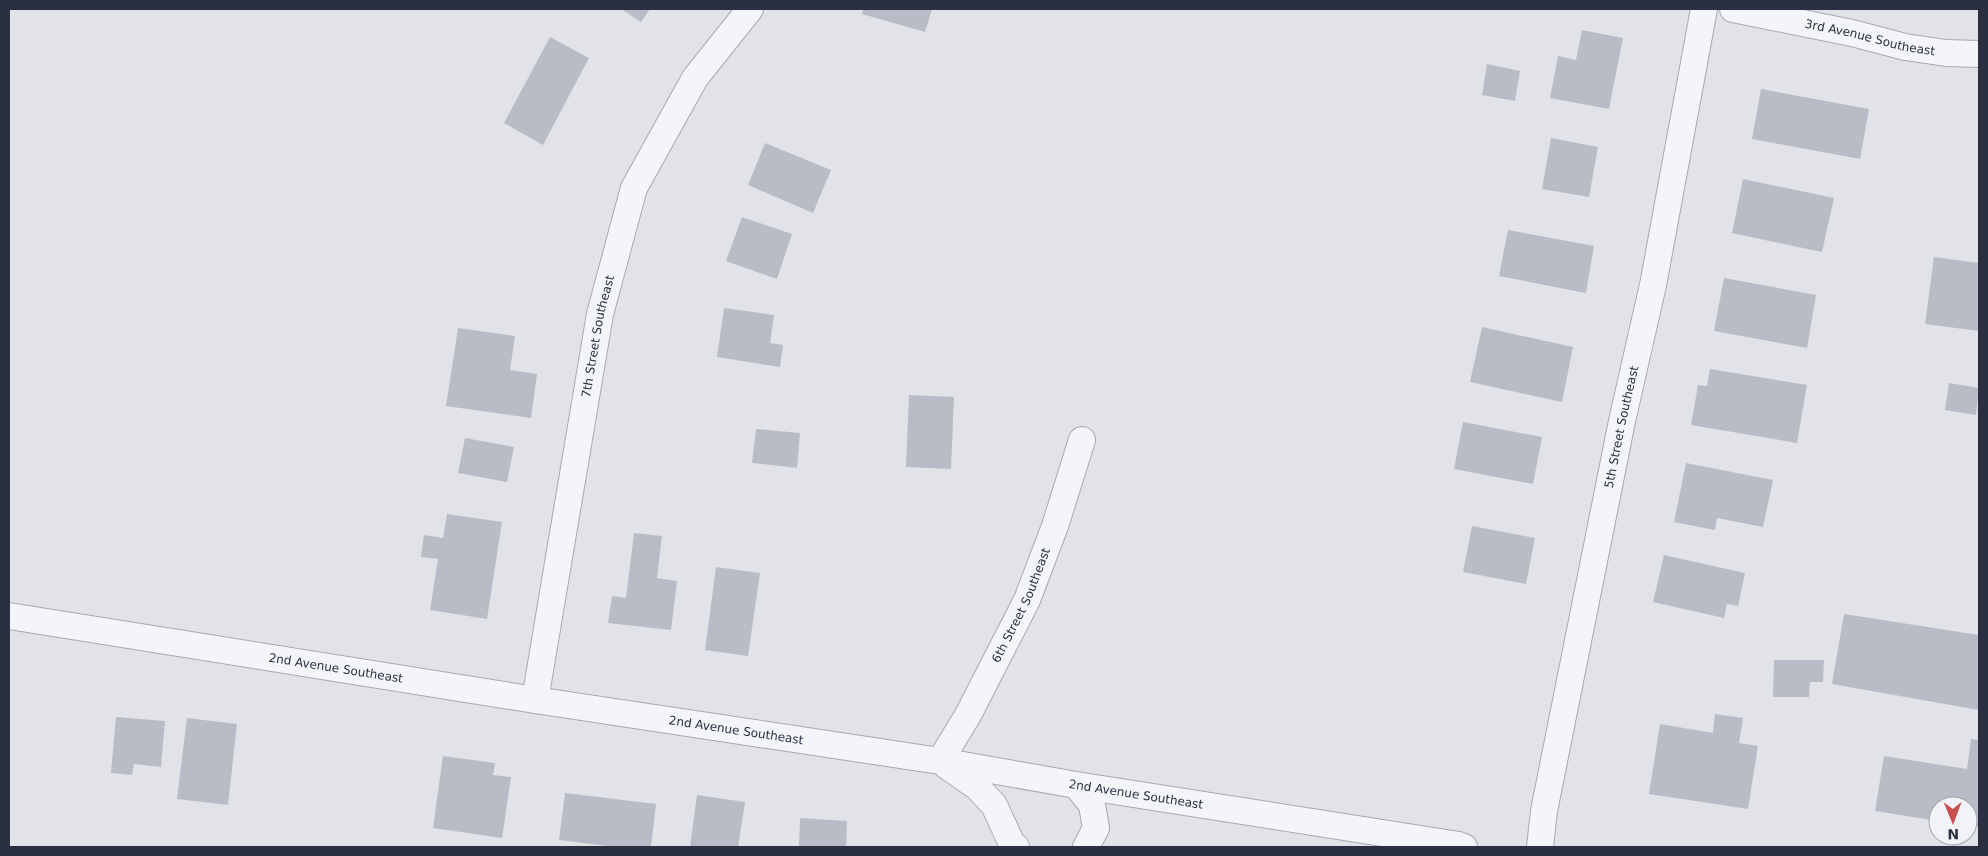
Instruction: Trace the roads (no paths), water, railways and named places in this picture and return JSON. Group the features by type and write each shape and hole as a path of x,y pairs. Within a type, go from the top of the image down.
{"street":[{"name":"7th Street Southeast","path":"536,700 600,314 634,188 695,78 750,9"},
{"name":"5th Street Southeast","path":"1540,847 1544,811 1622,421 1652,285 1704,9"},
{"name":"3rd Avenue Southeast","path":"1733,9 1852,33 1905,47 1946,53 1979,54"},
{"name":"6th Street Southeast","path":"940,761 968,715 1027,600 1055,526 1082,440"},
{"name":"2nd Avenue Southeast","path":"9,616 536,700 940,761 1076,785 1464,847"},
{"path":"940,761 977,786 994,805 1012,844 1016,847"},
{"path":"1076,785 1092,805 1096,828 1086,847"}]}
